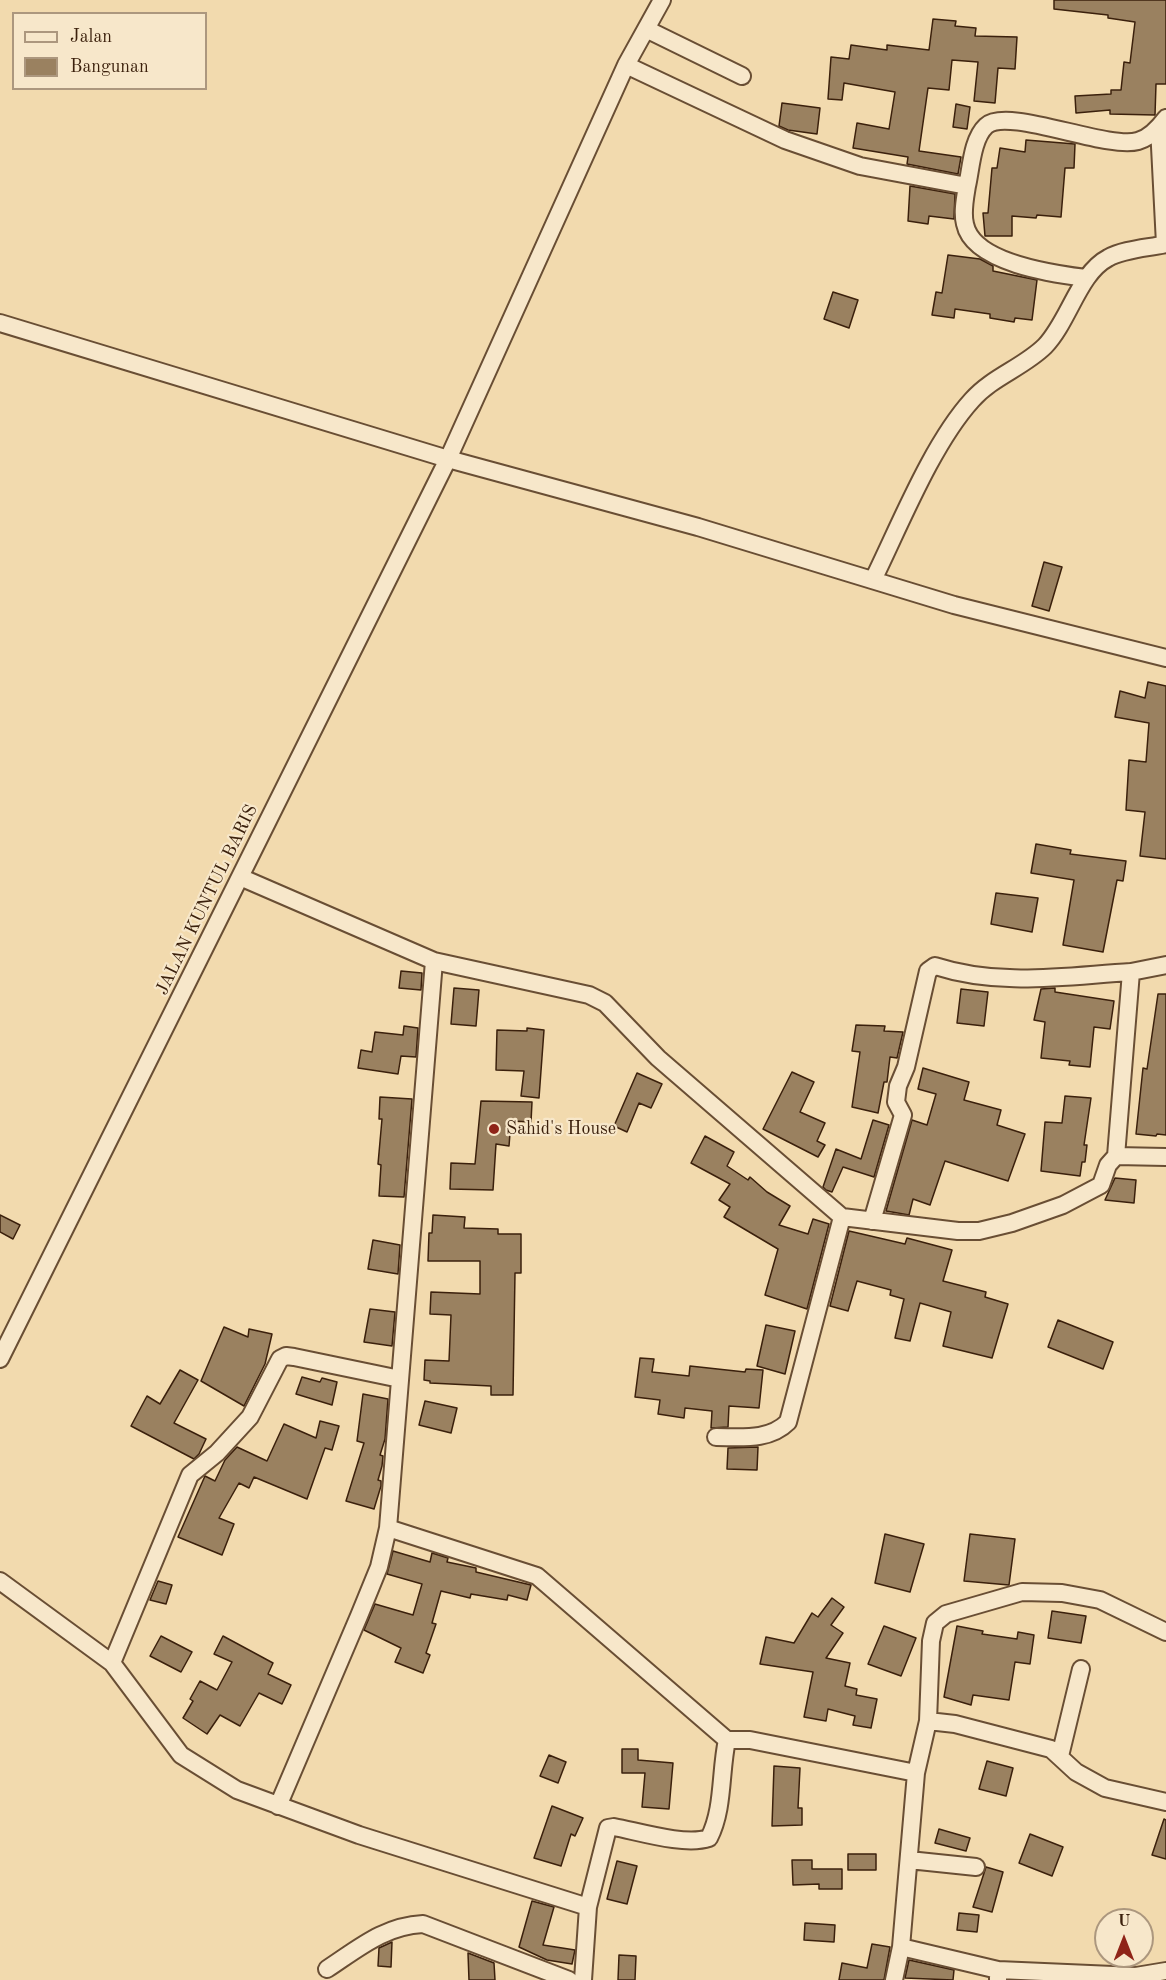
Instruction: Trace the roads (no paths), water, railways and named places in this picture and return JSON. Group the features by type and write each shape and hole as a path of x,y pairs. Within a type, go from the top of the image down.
{"street":[{"name":"JALAN KUNTUL BARIS","path":"0,1359 448,459 626,65 662,0"},
{"path":"646,29 742,76"},
{"path":"626,65 785,140 860,166 967,186"},
{"path":"1086,278 1008,261 983,250 969,234 965,224 967,186 978,140 985,127 994,121 1034,124 1118,141 1139,141 1162,122"},
{"path":"873,580 951,427 972,399 1044,347 1065,321 1086,278 1108,258 1165,244 1162,122"},
{"path":"0,323 448,459 698,527 954,605 1166,658"},
{"path":"240,877 434,962 589,995 605,1003 658,1058 842,1217 958,1231 979,1231 1012,1223 1063,1205 1101,1185 1108,1165 1116,1156 1131,972"},
{"path":"279,1806 379,1567 388,1528 434,962"},
{"path":"872,1221 903,1115 896,1102 898,1086 906,1067 928,971 934,966 981,977 1023,981 1131,972 1166,965"},
{"path":"1116,1156 1166,1157"},
{"path":"716,1437 764,1436 780,1431 788,1422 842,1217"},
{"path":"112,1664 190,1476 217,1454 250,1417 280,1359 286,1356 294,1357 400,1379"},
{"path":"388,1528 537,1576 727,1740 750,1740 916,1773"},
{"path":"0,1581 112,1664 181,1755 237,1790 359,1835 588,1907"},
{"path":"894,1980 901,1947 916,1773 928,1722 931,1641 935,1623 946,1614 1022,1592 1062,1593 1100,1600 1166,1632"},
{"path":"1060,1756 1081,1669"},
{"path":"928,1722 973,1728 1051,1749 1076,1772 1105,1788 1166,1802"},
{"path":"583,1980 588,1907 608,1828 693,1839 710,1838 717,1823 722,1766 727,1740"},
{"path":"909,1860 976,1867"},
{"path":"327,1969 379,1934 406,1925 423,1924 569,1980"},
{"path":"901,1947 998,1975 1136,1976 1166,1971"}],"place":[{"name":"Sahid's House","path":"494,1129"}]}
